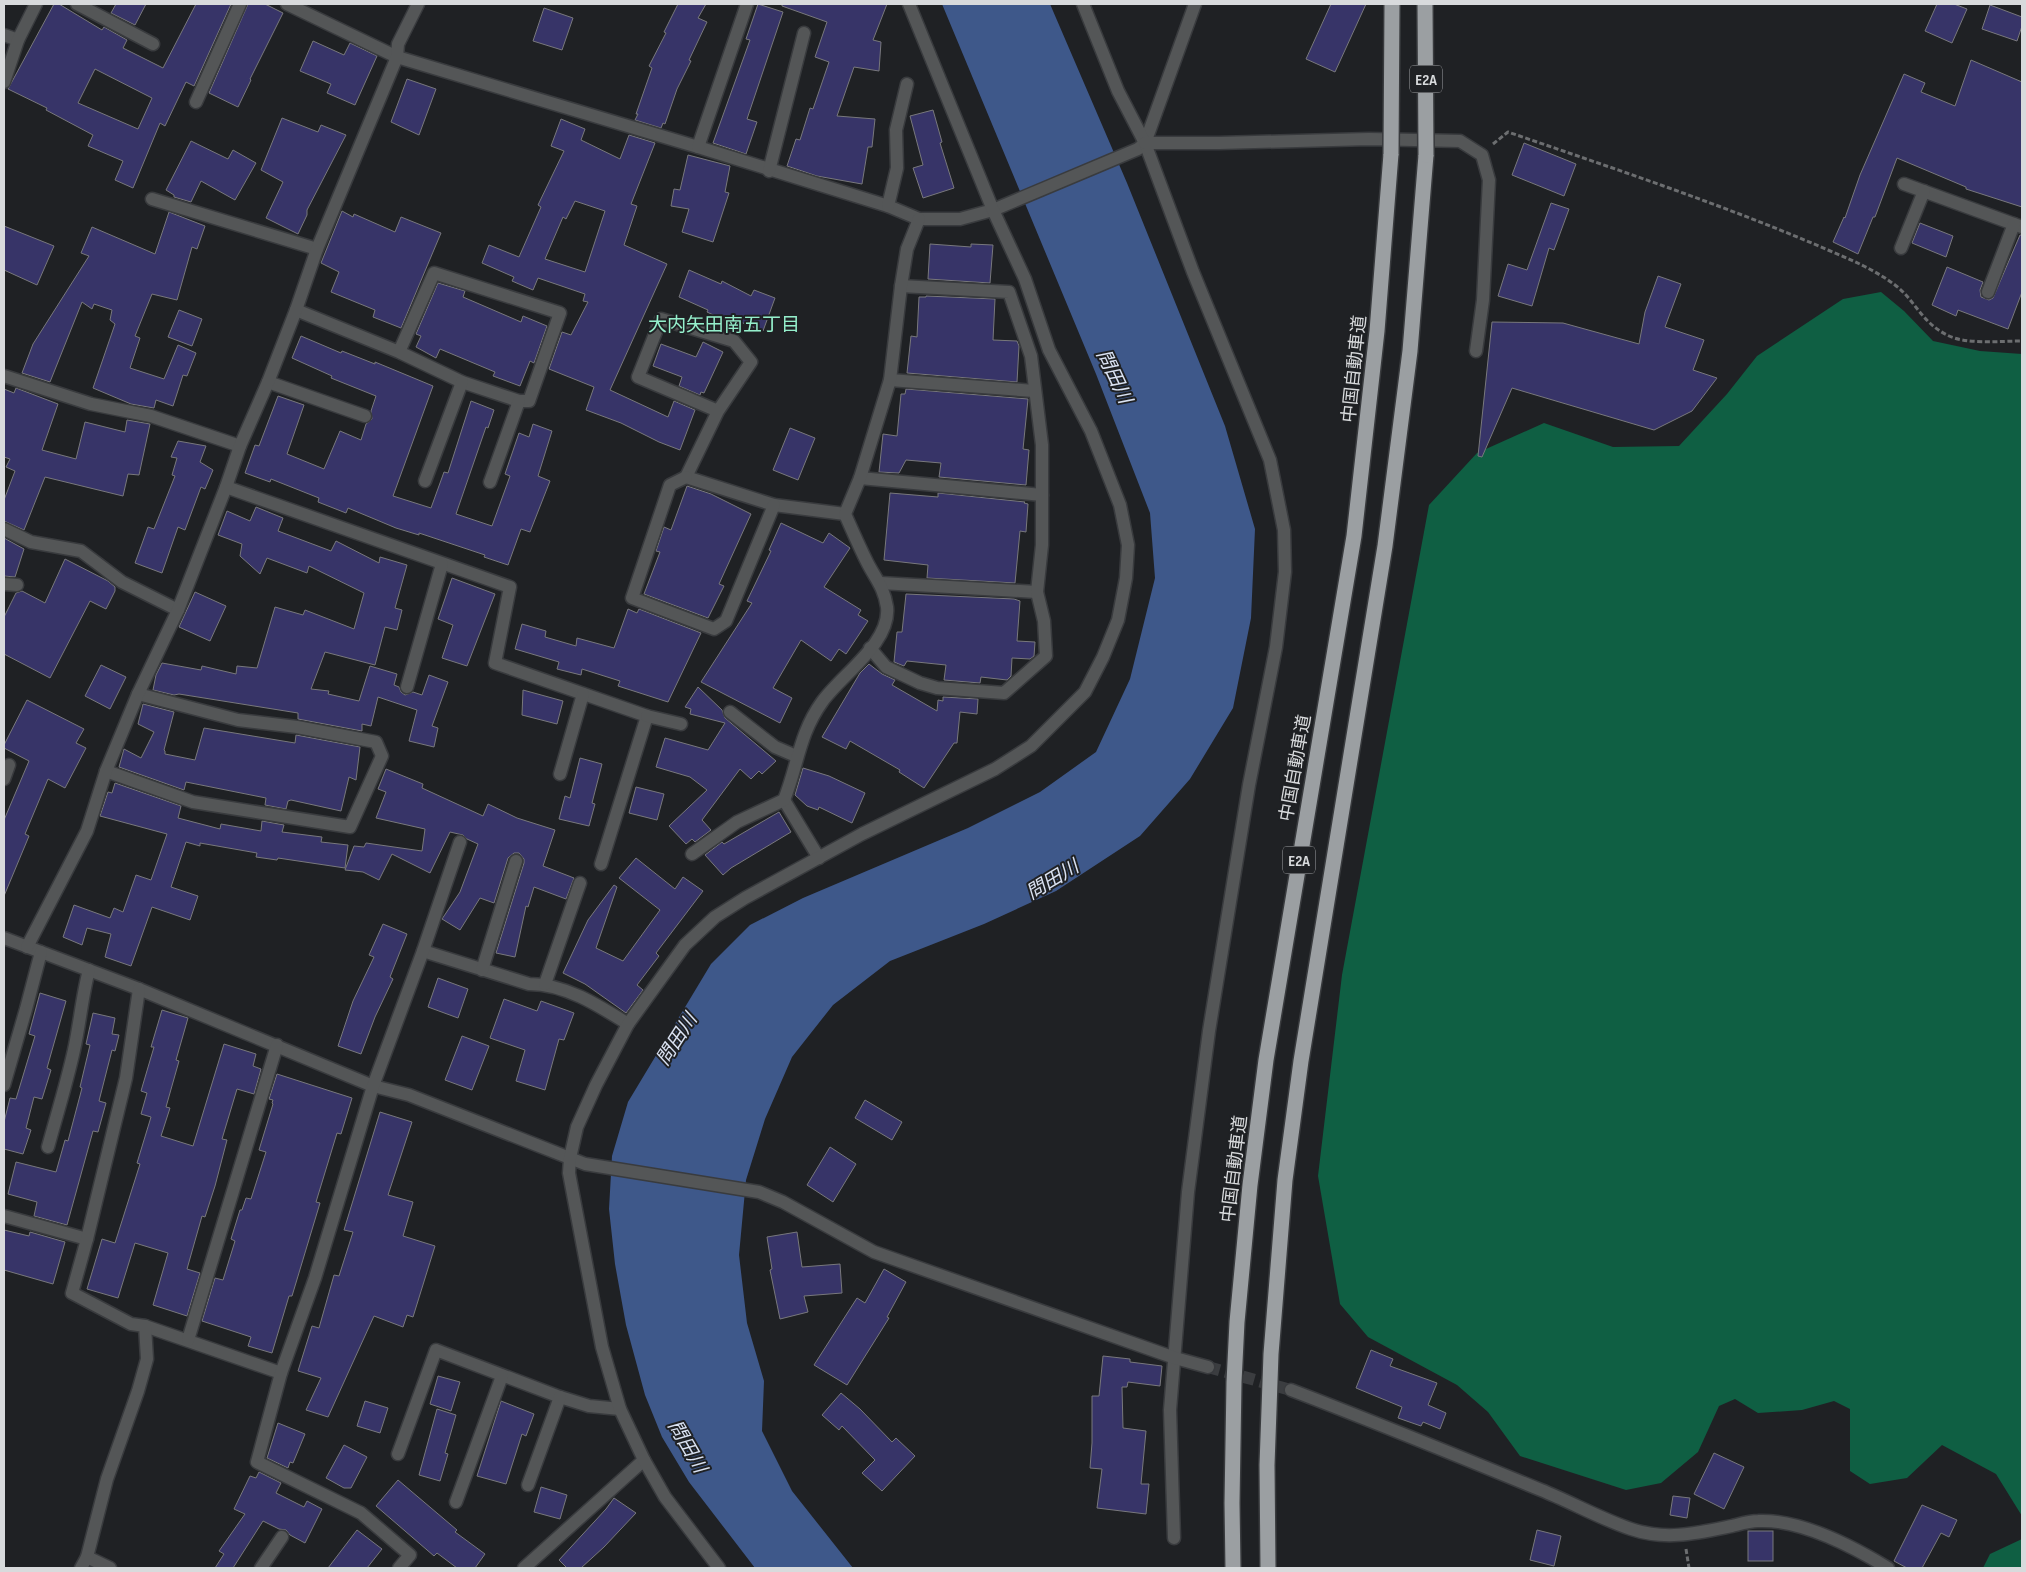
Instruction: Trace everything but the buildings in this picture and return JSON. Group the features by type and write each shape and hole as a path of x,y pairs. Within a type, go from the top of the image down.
{"highway":[{"name":"中国自動車道","path":"1233,1568 1234,1382 1237,1322 1250,1185 1266,1060 1354,536 1377,331 1391,154 1392,4"},
{"name":"E2A","path":"1268,1568 1267,1465 1271,1354 1285,1180 1300,1061 1385,546 1410,351 1426,155 1425,4"}],"street":[{"path":"4,82 18,40 36,4"},
{"path":"77,4 153,44"},
{"path":"196,102 240,4"},
{"path":"286,4 397,57 698,147 769,171 888,206 919,219 960,219 998,208 1142,146 1369,139 1460,142 1482,154 1489,180 1483,300 1476,351"},
{"path":"27,947 87,831 106,771 138,694 178,610 240,446 268,382 296,310 317,250 397,57 398,44 418,4"},
{"path":"698,147 746,4"},
{"path":"719,1568 664,1497 620,1409 602,1347 569,1173 570,1158 577,1127 596,1085 628,1024 685,945 715,917 746,898 862,834 995,769 1031,746 1085,692 1118,620 1126,578 1128,545 1120,505 1092,431 1049,350 998,208 908,4"},
{"path":"1082,4 1270,460 1284,530 1285,572 1276,647 1249,784 1210,1032 1188,1192 1170,1410 1174,1538"},
{"path":"1142,146 1195,4"},
{"path":"769,171 804,33"},
{"path":"4,36 18,40"},
{"path":"888,206 897,168 896,130 907,84"},
{"path":"1904,184 2018,226 1988,292"},
{"path":"1901,248 1924,191"},
{"path":"152,199 317,250"},
{"path":"692,854 737,822 784,800 805,730 822,701 870,648 886,623 887,607 881,584 868,564 845,514 860,478 890,380 907,249 919,219"},
{"path":"296,310 399,352 462,382 519,401 529,400 560,313 434,273 399,352"},
{"path":"870,648 886,667 920,684 937,688 1004,693 1046,656 1044,621 1037,592 1042,545 1042,445 1031,356 1009,292 901,286"},
{"path":"718,411 638,378 661,319 734,342 751,362 718,411 686,476 670,485 632,598 714,629 726,621 774,505"},
{"path":"4,376 91,404 151,416 240,446"},
{"path":"890,380 1034,392"},
{"path":"268,382 365,416"},
{"path":"425,480 462,382"},
{"path":"490,482 519,401"},
{"path":"686,476 774,505 845,514"},
{"path":"860,478 1042,495"},
{"path":"226,487 510,587 495,663 647,716 681,724"},
{"path":"4,529 31,542 80,551 122,582 178,610"},
{"path":"407,687 442,564"},
{"path":"4,584 17,586"},
{"path":"881,584 1037,592"},
{"path":"106,771 193,802 350,827 382,756 376,742 297,727 238,720 138,694"},
{"path":"560,774 583,694"},
{"path":"730,712 775,747 796,756"},
{"path":"601,864 647,716"},
{"path":"4,779 9,764"},
{"path":"784,800 820,858"},
{"path":"399,1568 410,1556 361,1513 257,1462 281,1373 315,1278 373,1086 423,951 460,842"},
{"path":"482,970 516,861"},
{"path":"545,984 580,883"},
{"path":"4,938 139,989 373,1086 409,1094 585,1164 759,1192 783,1202 874,1252 1174,1358 1208,1367"},
{"path":"423,951 529,984 545,984 592,1002 628,1024"},
{"path":"4,1085 41,952"},
{"path":"48,1147 74,1052 82,1015 82,994 89,970"},
{"path":"139,989 126,1078 72,1293 131,1324 145,1326 188,1340 281,1373"},
{"path":"188,1340 277,1045"},
{"path":"4,1216 87,1239"},
{"path":"110,1568 84,1563 108,1479 138,1391 146,1359 145,1326"},
{"path":"398,1454 436,1350 560,1398 588,1406 620,1409"},
{"path":"456,1502 502,1376"},
{"path":"1291,1390 1384,1425 1557,1496 1631,1529 1657,1536 1684,1536 1758,1521 1788,1523 1817,1533 1864,1554 1888,1568"},
{"path":"528,1485 560,1398"},
{"path":"524,1568 644,1460"},
{"path":"261,1568 282,1537"}],"path":[{"path":"1482,154 1508,132 1671,188 1827,249 1864,266 1897,286 1923,317 1948,336 1974,341 2022,341"}],"green space":[{"path":"1881,292 1904,311 1933,341 1980,351 2022,354 2022,1516 1996,1474 1942,1445 1907,1478 1870,1484 1850,1471 1850,1409 1834,1401 1802,1410 1758,1413 1735,1399 1719,1406 1698,1452 1661,1483 1626,1490 1520,1456 1488,1412 1457,1385 1368,1337 1340,1304 1318,1176 1342,975 1429,505 1477,453 1544,423 1613,447 1679,446 1727,394 1757,356 1843,299"},
{"path":"2022,1539 2022,1568 1983,1568 1990,1554"}],"water":[{"name":"問田川","path":"942,4 1050,4 1127,183 1225,426 1255,529 1251,618 1233,708 1190,779 1140,836 1056,891 984,924 890,961 833,1005 792,1057 765,1119 746,1180 739,1255 747,1323 764,1381 762,1431 792,1491 853,1568 755,1568 689,1482 662,1437 645,1395 626,1325 615,1264 609,1209 612,1156 628,1102 711,964 750,925 803,898 968,828 1040,792 1096,752 1130,679 1155,578 1150,513 1096,374"}],"tunnel":[{"path":"1208,1367 1291,1390"}],"district":[{"name":"大内矢田南五丁目","path":"724,324"}]}
